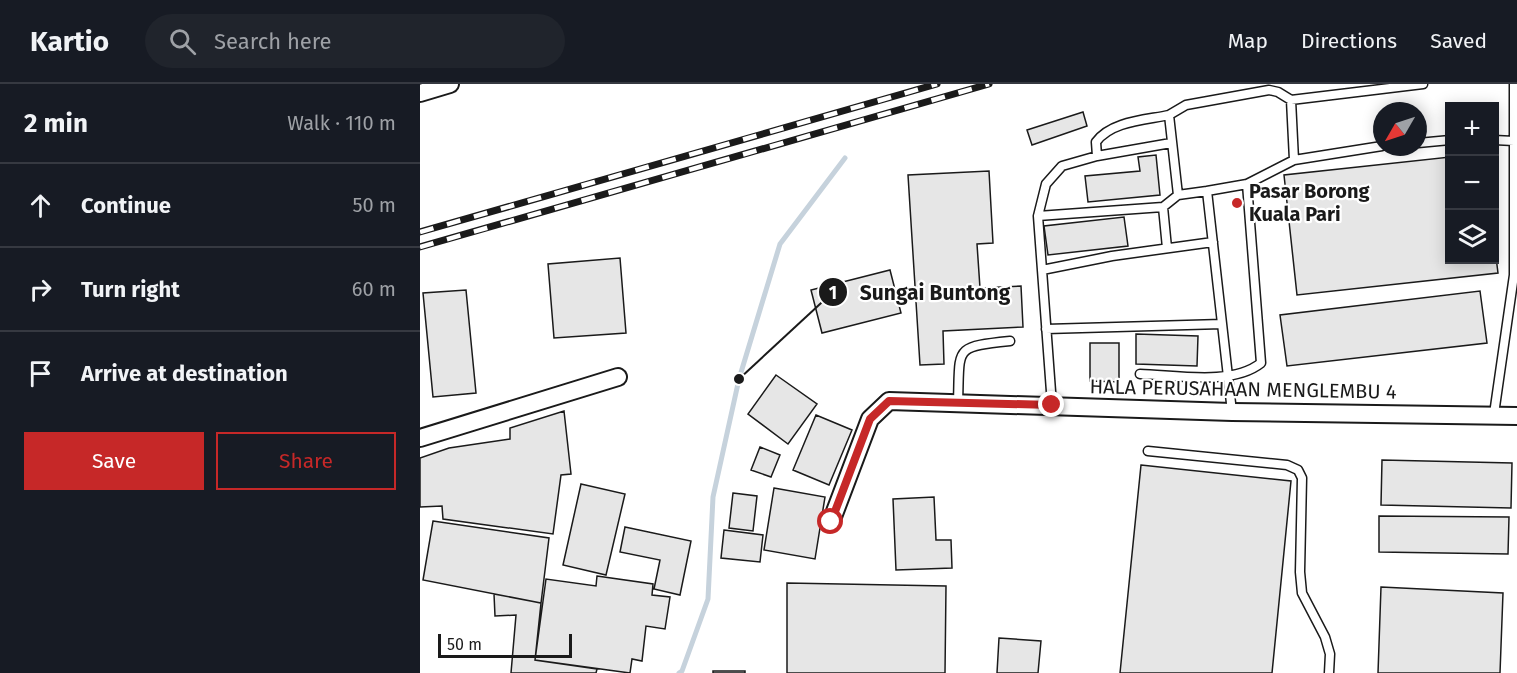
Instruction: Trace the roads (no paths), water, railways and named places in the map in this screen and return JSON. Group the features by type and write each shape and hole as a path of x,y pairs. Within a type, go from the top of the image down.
{"street":[{"path":"420,93 450,84"},
{"path":"420,438 618,377"},
{"name":"HALA PERUSAHAAN MENGLEMBU 4","path":"831,522 870,419 878,409 897,400 1232,412 1517,416"}],"lane":[{"path":"1097,156 1096,142 1107,131 1169,115 1186,105 1269,90 1278,92 1291,100 1423,84"},
{"path":"1494,414 1514,275 1514,84"},
{"path":"1291,100 1294,160"},
{"path":"1169,115 1178,195"},
{"path":"1499,140 1514,141"},
{"path":"1427,142 1445,141"},
{"path":"1052,405 1038,216 1046,184 1062,166 1097,156 1171,143"},
{"path":"1038,216 1163,207 1178,195 1247,184 1294,160 1373,147"},
{"path":"1140,374 1229,377 1248,373 1261,363 1247,184"},
{"path":"1207,191 1232,412"},
{"path":"1163,207 1167,248"},
{"path":"1042,270 1213,242"},
{"path":"1046,329 1222,324"},
{"path":"958,402 960,356 965,348 1010,341"},
{"path":"1148,451 1287,465 1298,470 1302,478 1300,572 1302,593 1325,637 1330,654 1329,673"}],"waterway":[{"path":"679,673 682,671 708,599 713,497 739,379 780,244 845,158"}],"railway":[{"path":"420,232 937,84"},
{"path":"420,247 989,84"}],"place":[{"name":"Pasar Borong Kuala Pari","path":"1237,203"},
{"name":"Sungai Buntong","path":"739,379"}]}
